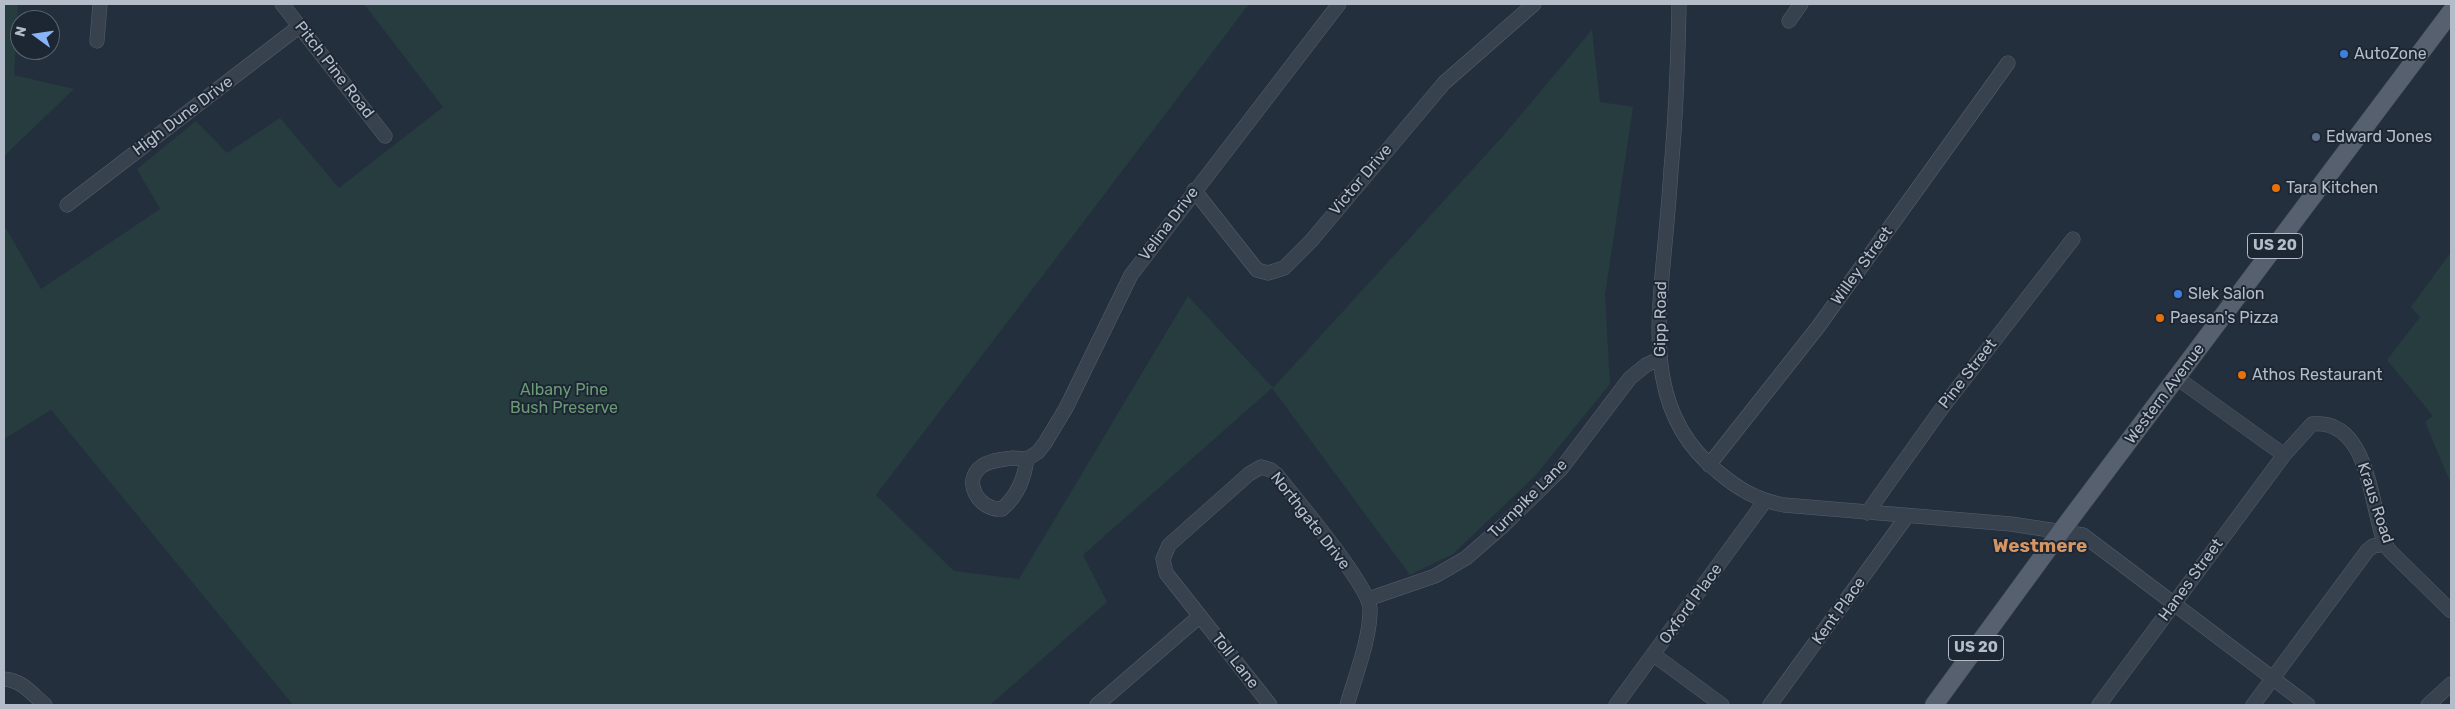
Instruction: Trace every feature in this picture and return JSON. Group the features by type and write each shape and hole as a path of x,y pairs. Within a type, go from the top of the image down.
{"main road":[{"name":"Western Avenue","path":"1934,705 2062,530 2451,12"}],"street":[{"path":"97,41 100,4"},
{"name":"Pitch Pine Road","path":"282,4 385,136"},
{"name":"Velina Drive","path":"1027,459 1038,452 1045,443 1066,408 1132,274 1194,190 1339,4"},
{"name":"Victor Drive","path":"1194,190 1257,270 1268,273 1279,271 1310,241 1444,83 1534,4"},
{"name":"Gipp Road","path":"1679,4 1675,122 1659,304 1658,359 1675,417 1691,444 1709,465 1736,487 1765,501 2075,532 2090,539 2308,705"},
{"path":"1789,21 1801,4"},
{"name":"High Dune Drive","path":"67,205 300,26"},
{"name":"Willey Street","path":"1709,465 1818,327 2008,63"},
{"name":"Pine Street","path":"1867,512 1942,408 2073,239"},
{"name":"Turnpike Lane","path":"1368,599 1435,576 1466,558 1505,524 1561,468 1630,378 1638,370 1658,359"},
{"path":"2177,378 2284,455"},
{"name":"Kraus Road","path":"2284,455 2312,424 2326,422 2341,431 2353,444 2367,469 2385,544 2451,611"},
{"name":"Hanes Street","path":"2098,705 2284,455"},
{"name":"Northgate Drive","path":"1200,616 1166,573 1163,559 1165,551 1169,545 1249,474 1261,467 1271,470 1276,474 1334,550 1368,599"},
{"name":"Oxford Place","path":"1616,705 1765,501"},
{"name":"Kent Place","path":"1770,705 1908,516"},
{"path":"2253,705 2367,551 2373,546 2385,544"},
{"path":"1347,705 1368,623 1368,599"},
{"path":"1097,705 1200,616"},
{"name":"Toll Lane","path":"1200,616 1270,705"},
{"path":"1654,655 1722,705"},
{"path":"4,679 23,685 44,705"},
{"path":"2428,705 2451,684"}],"green space":[{"path":"4,4 18,4 18,10 10,10 10,60 15,60 14,75 74,89 4,156"},
{"name":"Albany Pine Bush Preserve","path":"364,4 1249,4 876,495 954,571 1019,579 1188,296 1273,388 1503,136 1592,30 1600,102 1633,107 1605,295 1610,384 1535,476 1453,554 1410,575 1272,388 1083,555 1107,602 990,705 293,705 51,410 4,439 4,225 41,289 160,209 137,169 196,121 227,153 280,118 339,188 443,107"},
{"path":"2451,252 2451,484 2425,422 2433,416 2387,360 2420,317 2411,307"}],"place":[{"name":"AutoZone","path":"2344,54"},
{"name":"Edward Jones","path":"2316,137"},
{"name":"Tara Kitchen","path":"2276,188"},
{"name":"Slek Salon","path":"2178,294"},
{"name":"Paesan's Pizza","path":"2160,318"},
{"name":"Athos Restaurant","path":"2242,375"}],"district":[{"name":"Westmere","path":"2040,547"}]}
